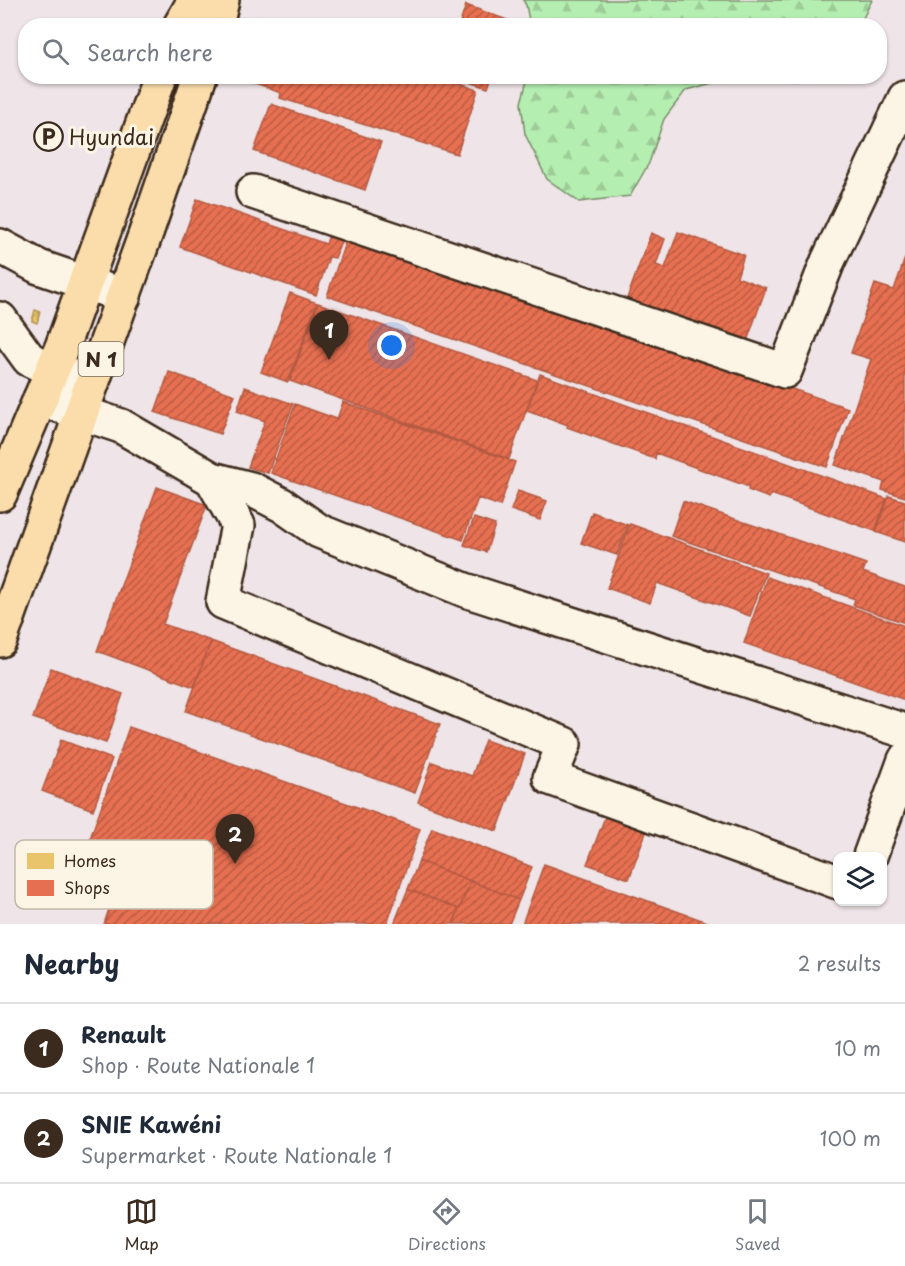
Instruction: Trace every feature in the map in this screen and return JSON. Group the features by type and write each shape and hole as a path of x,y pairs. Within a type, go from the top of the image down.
{"main road":[{"path":"185,18 195,0"},
{"path":"218,18 222,0"},
{"name":"N 1","path":"0,494 85,284 157,84"},
{"name":"N 1","path":"0,640 124,296 197,84"}],"street":[{"path":"253,192 785,370 828,261 905,98"},
{"path":"0,246 39,267 124,296"},
{"path":"0,319 46,384 81,413 121,426 212,479 251,489 282,505 319,531 465,590 905,731"},
{"path":"46,384 92,383"},
{"path":"212,479 238,525 223,602 564,744 550,778 833,881"},
{"path":"871,852 905,760"}],"green space":[{"path":"523,0 872,0 863,18 529,18"},
{"path":"526,84 709,84 686,90 664,119 649,163 630,196 579,202 547,179 525,134 521,103"}],"building: Homes":[{"path":"35,310 40,312 37,323 32,321"}],"building: Shops":[{"path":"466,5 502,18 462,18"},
{"path":"255,84 460,84 478,90 457,154 280,98 281,93"},
{"path":"476,84 489,84 488,88"},
{"path":"271,104 381,142 365,190 254,151"},
{"path":"197,199 326,244 329,235 342,239 335,258 329,257 316,295 180,247"},
{"path":"678,232 744,255 737,277 766,288 746,344 626,301 651,233 665,239 656,265 665,268"},
{"path":"347,237 848,408 827,467 327,296"},
{"path":"905,258 905,497 882,490 884,482 835,465 871,359 851,353 875,284 894,290"},
{"path":"290,293 317,303 288,382 261,372"},
{"path":"318,303 537,380 509,459 290,381"},
{"path":"169,372 235,395 220,434 155,412"},
{"path":"540,374 887,499 875,531 771,494 769,498 748,490 749,487 656,453 655,459 527,410"},
{"path":"245,387 293,404 268,473 248,467 265,421 237,411"},
{"path":"343,402 515,462 500,506 478,498 463,540 271,473 295,404 337,419"},
{"path":"157,487 207,505 163,624 211,641 194,687 97,651"},
{"path":"518,491 547,501 540,520 511,510"},
{"path":"889,496 905,501 905,542 876,532"},
{"path":"683,501 866,564 863,572 905,587 905,623 853,605 855,599 671,536"},
{"path":"592,512 628,525 617,555 581,543"},
{"path":"474,518 495,525 486,552 464,545"},
{"path":"630,524 766,573 750,616 657,583 650,603 607,588"},
{"path":"767,577 905,626 905,700 744,643"},
{"path":"211,641 440,724 415,793 186,711"},
{"path":"51,668 123,694 106,743 33,718"},
{"path":"129,727 420,829 387,924 104,924 109,909 213,909 213,840 90,840"},
{"path":"61,740 112,759 93,810 42,791"},
{"path":"485,740 525,754 497,831 418,802 432,762 472,776"},
{"path":"607,812 648,827 629,879 587,864"},
{"path":"432,828 532,867 519,900 419,861"},
{"path":"419,861 471,881 459,909 408,889"},
{"path":"544,864 713,924 522,924"},
{"path":"471,881 519,900 509,924 453,924"},
{"path":"408,889 459,909 453,924 394,924"}],"place":[{"name":"Hyundai","path":"48,136"},
{"name":"Renault","path":"329,360"},
{"name":"SNIE Kawéni","path":"235,864"}]}
